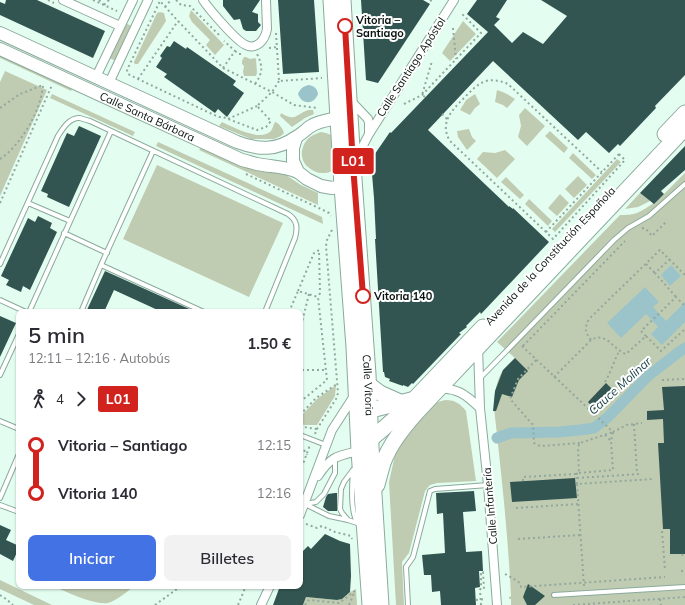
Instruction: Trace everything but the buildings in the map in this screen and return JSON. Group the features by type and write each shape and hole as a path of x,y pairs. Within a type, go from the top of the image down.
{"highway":[{"name":"Calle Vitoria","path":"331,0 350,115 342,186 364,410 361,528 370,605"},
{"name":"Calle Vitoria","path":"343,0 353,165 362,388"},
{"name":"Avenida de la Constitución Española","path":"410,405 685,113"},
{"name":"Avenida de la Constitución Española","path":"410,405 440,388 685,128"},
{"path":"362,388 380,393 410,405"},
{"path":"364,410 410,405"},
{"path":"363,454 387,437 410,405"},
{"path":"374,495 383,463 401,431 410,405"},
{"name":"Calle Vitoria","path":"363,454 374,495 381,605"}],"main road":[{"name":"Calle Santa Bárbara","path":"0,33 237,142 261,148 280,146 296,138"},
{"name":"Calle Santa Bárbara","path":"0,49 242,160 258,164 283,167 298,172"},
{"path":"350,115 312,125 296,138 293,148 293,161 298,172 307,179 321,186 332,188 342,186 353,165"}],"street":[{"path":"63,0 120,26"},
{"path":"96,77 133,0"},
{"path":"109,83 148,0"},
{"path":"203,0 208,8 241,43 250,47 258,44 265,38 267,29 266,0"},
{"name":"Calle Santiago Apóstol","path":"353,165 369,134 454,0"},
{"name":"Calle Santiago Apóstol","path":"350,115 368,119 369,134"},
{"name":"Calle Infantería","path":"478,347 480,408 488,485 497,605"},
{"path":"304,504 327,442 337,422 362,388"},
{"path":"440,388 460,392 480,408"},
{"path":"340,418 349,413 364,410"},
{"path":"327,442 337,456"},
{"path":"312,485 327,465 337,456 363,454"},
{"path":"261,605 269,589"}],"lane":[{"path":"0,264 58,136 71,120 78,118 90,121 153,150 292,217 296,223 297,230 295,238 266,309"},
{"path":"30,309 111,131"},
{"path":"82,309 153,150"},
{"path":"479,380 614,240 628,228 649,216 685,184"},
{"path":"28,203 70,221"},
{"path":"64,233 107,253"},
{"path":"101,264 198,309"},
{"path":"0,300 20,309"},
{"path":"0,375 16,340"},
{"path":"0,421 16,428"},
{"path":"303,436 327,442"},
{"path":"361,528 354,513 352,484 363,454"},
{"path":"361,528 348,520 340,509 341,489 363,454"},
{"path":"304,504 316,502 324,494 335,473 337,456"},
{"path":"0,498 16,461"},
{"path":"408,605 406,567 413,557 430,491 435,489 488,485"},
{"path":"304,504 329,516 348,520"},
{"path":"0,505 16,511"},
{"path":"348,520 354,513"},
{"path":"554,595 685,587"}],"path":[{"path":"93,0 118,11"},
{"path":"99,0 104,5"},
{"path":"104,5 109,0"},
{"path":"165,7 171,0"},
{"path":"176,0 181,5 190,6 235,51 223,68"},
{"path":"430,0 434,3"},
{"path":"258,106 272,121 266,127 257,130 212,114 128,74 127,70 159,1 223,68 272,92 294,105 317,108"},
{"path":"404,104 422,95 481,33 462,14"},
{"path":"138,79 178,21"},
{"path":"453,28 456,59"},
{"path":"228,119 258,106 272,92 279,81 276,32"},
{"path":"268,48 277,47"},
{"path":"255,84 260,76 262,66 257,54"},
{"path":"422,95 432,60"},
{"path":"450,65 453,68"},
{"path":"279,81 322,78"},
{"path":"546,232 619,154 625,160 553,239 450,141 446,129 447,119 454,108 482,82 491,80 508,84 602,172"},
{"path":"47,82 58,87"},
{"path":"0,203 52,84"},
{"path":"0,108 20,94 43,85 42,94 31,122 24,134 6,155 0,159"},
{"path":"471,85 474,88"},
{"path":"422,95 425,98"},
{"path":"442,114 447,119"},
{"path":"245,173 329,213 332,218"},
{"path":"639,227 646,229 652,236 666,222"},
{"path":"303,427 317,429 336,399 338,393 326,246 333,225"},
{"path":"523,346 628,239"},
{"path":"290,309 314,253 319,250 320,293 318,297 327,380 303,400"},
{"path":"591,340 585,330 589,319 660,250 685,275"},
{"path":"655,274 670,259"},
{"path":"646,264 685,306"},
{"path":"298,291 318,297"},
{"path":"303,318 309,294"},
{"path":"676,297 641,331 662,351 685,329"},
{"path":"554,377 591,340 596,337 609,341 624,354 626,354 646,336"},
{"path":"516,340 613,432"},
{"path":"605,382 620,350"},
{"path":"536,360 518,379 510,399 533,425 534,443 540,446 580,443 613,432 627,425 642,424"},
{"path":"303,370 326,370"},
{"path":"662,380 685,379"},
{"path":"303,412 316,398 337,383"},
{"path":"577,478 638,474 634,424"},
{"path":"523,481 523,477 613,470 611,440 613,432"},
{"path":"605,435 611,440"},
{"path":"580,443 578,447 577,484 584,594"},
{"path":"303,449 307,455 303,465"},
{"path":"559,474 560,478"},
{"path":"577,484 653,479"},
{"path":"516,508 578,504"},
{"path":"306,524 317,528 322,526 334,532 351,536 353,544"},
{"path":"662,530 665,570"},
{"path":"518,539 580,535"},
{"path":"682,570 682,575"},
{"path":"481,605 480,590 482,588 480,572 482,572 484,589 486,590"},
{"path":"505,574 514,578 520,583 521,587 665,577"},
{"path":"155,605 176,589"},
{"path":"238,605 245,589"},
{"path":"305,605 307,600 339,604 356,589 357,597"},
{"path":"350,605 354,592"},
{"path":"0,596 13,605"},
{"path":"573,605 685,597"},
{"path":"476,600 485,599"},
{"path":"660,599 661,605"},
{"path":"313,605 315,600"}],"green space":[{"path":"191,10 224,45 215,55 206,45 210,40 192,22 189,16"},
{"path":"157,13 164,13 166,21 138,64 135,64 134,62"},
{"path":"463,21 476,34 450,61 442,53"},
{"path":"125,23 132,26 116,61 109,58"},
{"path":"0,56 72,89 71,91 0,58"},
{"path":"244,57 256,59 256,76 244,76 244,66 242,61"},
{"path":"5,71 47,90 0,196 0,82"},
{"path":"497,90 515,99 507,108 495,102"},
{"path":"52,94 135,132 133,136 50,98"},
{"path":"475,94 480,104 470,115 460,110 466,100"},
{"path":"525,108 545,126 527,146 518,137 521,126 519,115"},
{"path":"308,110 313,110 314,114 292,127 280,116 281,113 289,117 295,117"},
{"path":"222,122 239,130 260,135 271,131 275,122 281,126 284,133 274,139 251,139 219,126"},
{"path":"469,129 472,137 476,141 467,150 458,137 457,131"},
{"path":"550,131 568,148 564,153 545,136"},
{"path":"321,132 331,135 334,169 327,173 315,172 305,164 302,157 304,144 307,140"},
{"path":"158,142 322,217 323,224 156,146"},
{"path":"201,147 283,173 301,185 318,193 318,205 199,150"},
{"path":"505,150 515,159 497,178 477,159 483,152 495,153"},
{"path":"573,153 596,175 592,179 569,158"},
{"path":"617,159 621,162 555,232 552,229"},
{"path":"157,165 283,223 249,297 123,239"},
{"path":"685,173 685,605 511,605 511,599 509,599 511,596 510,573 502,479 494,408 497,383 503,370 515,358 497,342 620,215 634,214 646,209 658,200"},
{"path":"578,176 587,185 574,198 565,189"},
{"path":"506,177 524,195 520,199 501,182"},
{"path":"640,193 650,201 638,207 625,209"},
{"path":"560,194 569,203 557,216 548,208"},
{"path":"529,199 552,221 548,226 525,204"},
{"path":"336,385 335,396 317,425 303,424 303,414 317,399"},
{"path":"445,400 457,402 466,411 476,481 437,483 430,485 425,491 409,553 402,562 404,605 396,605 389,482 395,455 406,436 430,409 438,402"},
{"path":"0,580 52,605 34,605 0,589"},
{"path":"60,589 130,589 108,603 95,602 80,598"},
{"path":"356,589 357,605 303,605 306,597 337,600 342,599"}],"water":[{"path":"309,85 317,90 318,94 311,102 305,102 298,94 302,88"},
{"path":"671,265 681,276 670,286 661,275"},
{"path":"645,287 659,302 653,307 666,321 685,302 685,322 662,345 651,334 658,327 646,314 621,338 607,323"}],"waterway":[{"name":"Cauce Molinar","path":"497,438 511,433 559,432 594,428 608,417 648,376 685,348"}],"bus line":[{"name":"L01","path":"345,26 353,165 363,296"}],"place":[{"name":"Vitoria – Santiago","path":"345,26"},
{"name":"Vitoria 140","path":"363,296"}]}
